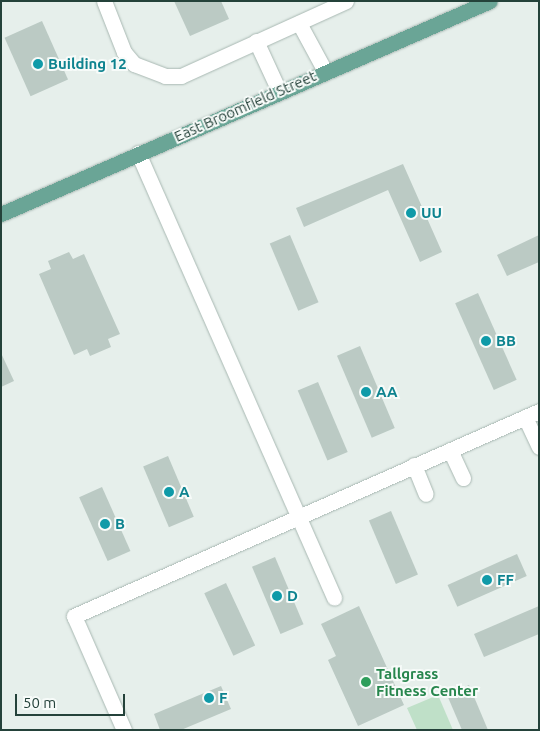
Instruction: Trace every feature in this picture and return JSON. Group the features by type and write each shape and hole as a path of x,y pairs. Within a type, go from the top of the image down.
{"main road":[{"name":"East Broomfield Street","path":"1,214 279,91 490,1"}],"street":[{"path":"104,1 124,52 134,64 165,76 181,76 346,1"},
{"path":"299,23 325,71"},
{"path":"256,41 279,91"},
{"path":"138,153 334,598"},
{"path":"124,730 74,616 532,414 539,447"},
{"path":"450,450 463,478"},
{"path":"414,465 426,494"}],"green space":[{"path":"438,695 453,730 417,730 407,708"}],"building":[{"path":"174,1 221,1 229,19 190,36"},
{"name":"Building 12","path":"42,21 68,79 31,96 5,38"},
{"path":"403,164 442,252 420,262 388,190 304,227 296,208"},
{"path":"290,235 319,302 298,311 270,244"},
{"path":"539,235 539,262 507,276 497,255"},
{"path":"69,252 73,259 84,254 120,334 108,339 111,347 90,356 87,349 74,355 39,274 51,269 48,261"},
{"name":"BB","path":"478,293 517,380 494,390 455,303"},
{"name":"AA","path":"360,346 395,428 372,438 337,356"},
{"path":"1,353 14,381 1,387"},
{"path":"318,382 348,452 327,461 298,391"},
{"name":"A","path":"168,456 194,517 169,527 143,467"},
{"name":"B","path":"102,487 130,551 108,561 79,497"},
{"path":"391,511 418,575 396,584 369,520"},
{"name":"FF","path":"517,554 527,576 457,607 448,585"},
{"name":"D","path":"275,557 304,624 281,634 252,567"},
{"path":"226,583 255,646 233,656 204,593"},
{"name":"Tallgrass Fitness Center","path":"359,606 404,705 358,726 328,660 336,656 321,624"},
{"path":"539,606 539,634 484,657 474,634"},
{"path":"469,685 488,730 462,730 447,695"},
{"name":"F","path":"221,686 231,709 181,730 160,730 154,714"}],"place":[{"name":"Building 12","path":"38,64"},
{"name":"UU","path":"411,213"},
{"name":"BB","path":"486,341"},
{"name":"AA","path":"366,392"},
{"name":"A","path":"169,492"},
{"name":"B","path":"105,524"},
{"name":"FF","path":"487,580"},
{"name":"D","path":"277,596"},
{"name":"Tallgrass Fitness Center","path":"366,682"},
{"name":"F","path":"209,698"}]}
